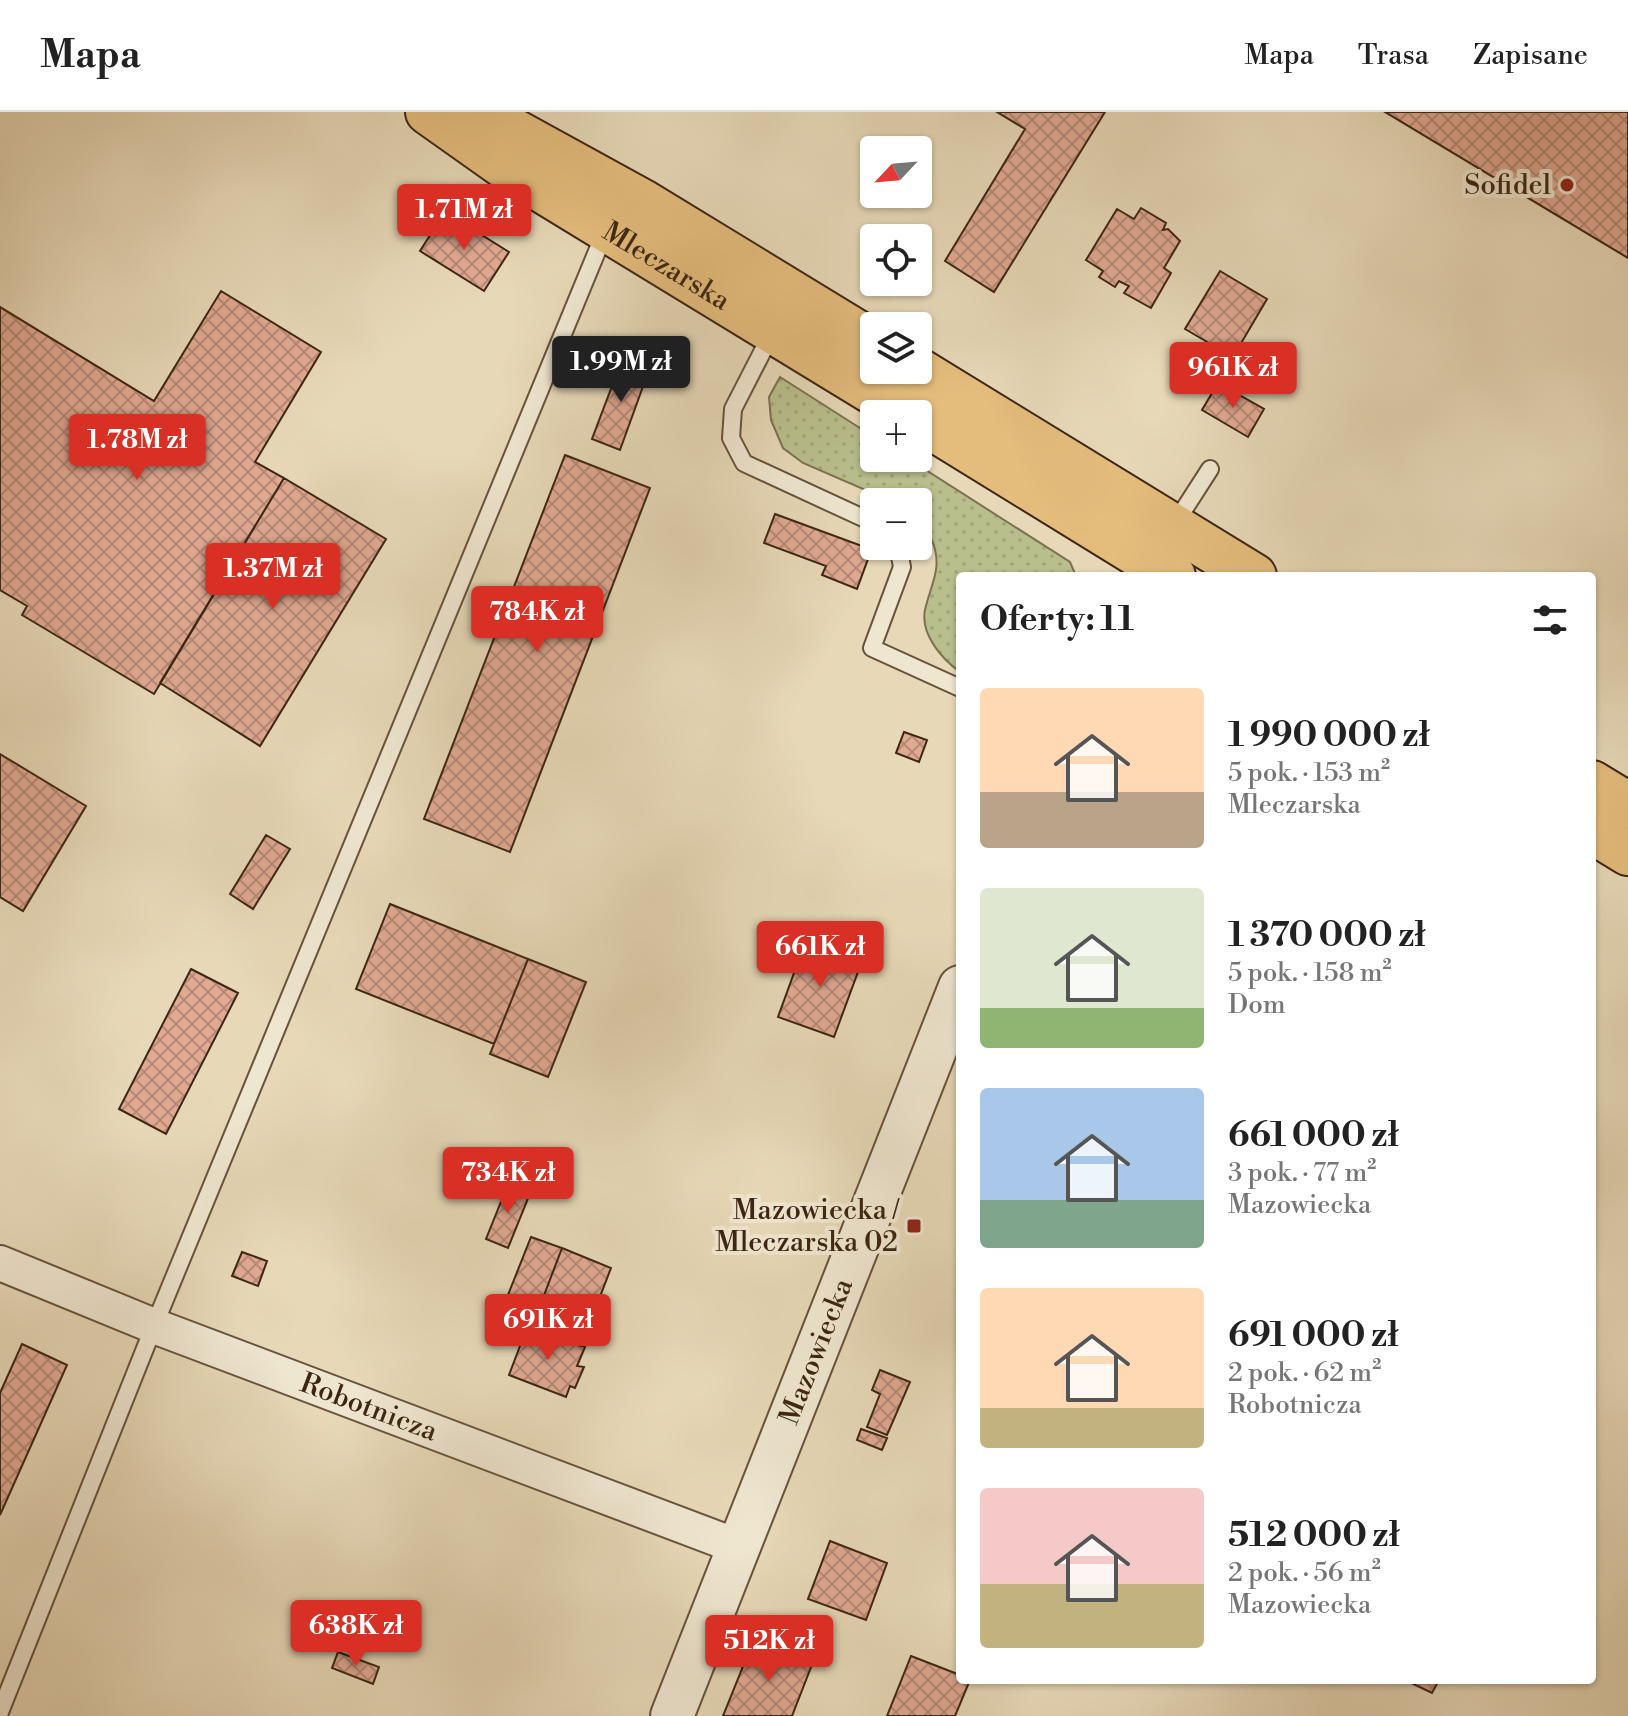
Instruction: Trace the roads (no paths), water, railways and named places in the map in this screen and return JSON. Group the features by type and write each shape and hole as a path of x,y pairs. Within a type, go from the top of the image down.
{"main road":[{"name":"Mleczarska","path":"428,112 514,173 606,228 783,312 860,338"},
{"name":"Mleczarska","path":"479,112 643,202 892,400"},
{"path":"932,381 1161,560"},
{"path":"932,427 1161,560 1231,572"},
{"path":"1596,785 1628,805"},
{"path":"1596,833 1628,853"}],"street":[{"name":"Mazowiecka","path":"672,1716 956,997"},
{"name":"Robotnicza","path":"0,1263 154,1326 739,1547"}],"lane":[{"path":"0,1712 154,1326 606,228"},
{"path":"783,312 733,409 731,438 744,463 860,517"},
{"path":"1161,560 1210,469"},
{"path":"901,560 902,567 872,648 956,686"}],"place":[{"name":"Sofidel","path":"1567,185"},
{"name":"Mazowiecka / Mleczarska 02","path":"914,1226"}]}
